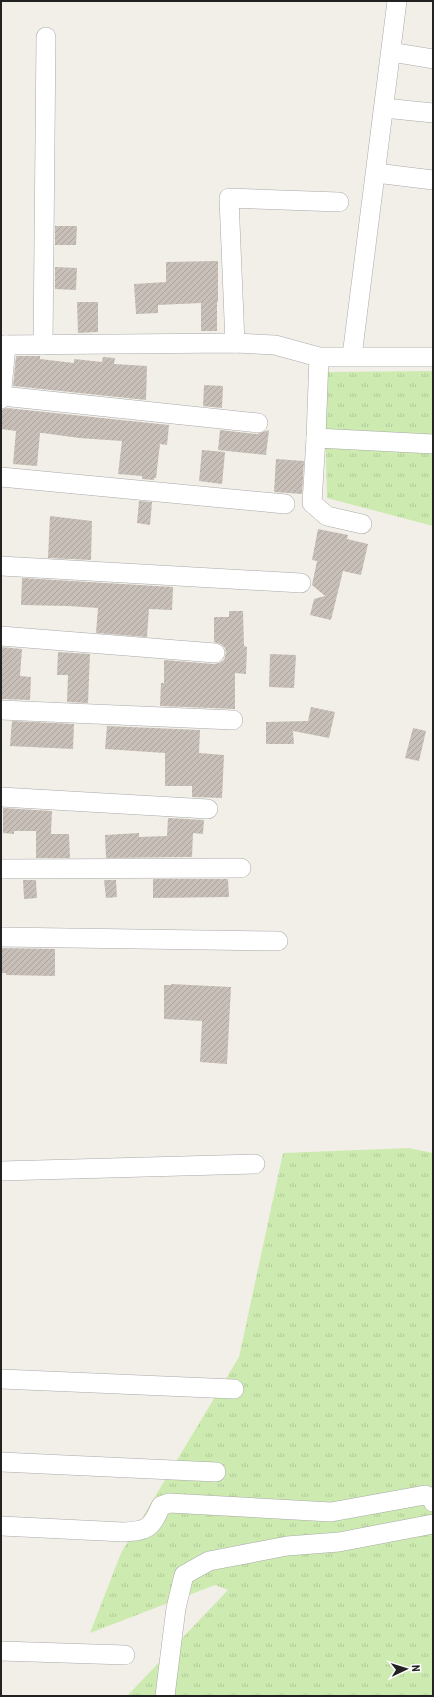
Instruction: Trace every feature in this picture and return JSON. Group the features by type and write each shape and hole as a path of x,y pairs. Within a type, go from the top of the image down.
{"street":[{"path":"352,356 398,1"},
{"path":"44,345 46,37"},
{"path":"391,52 433,59"},
{"path":"384,108 433,113"},
{"path":"376,173 433,180"},
{"path":"235,343 229,198 339,202"},
{"path":"258,423 1,398 3,345 235,343 275,345 319,357 433,357"},
{"path":"319,357 312,503 327,516 362,524"},
{"path":"316,438 433,444"},
{"path":"1,477 285,504"},
{"path":"1,566 301,583"},
{"path":"1,636 215,653"},
{"path":"1,710 233,720"},
{"path":"1,798 208,809"},
{"path":"1,869 241,868"},
{"path":"1,937 278,941"},
{"path":"1,1171 255,1164"},
{"path":"1,1379 234,1389"},
{"path":"1,1462 216,1472"},
{"path":"1,1526 123,1532 141,1531 150,1526 161,1506 169,1503 331,1512 425,1494 432,1498 433,1502"},
{"path":"165,1696 176,1608 184,1575 209,1561 288,1546 339,1542 433,1524"},
{"path":"1,1651 126,1655"}],"green space":[{"path":"433,371 433,526 327,498 324,372"},
{"path":"409,1148 433,1153 433,1696 127,1696 228,1590 215,1585 90,1633 121,1553 239,1357 283,1153"}],"building":[{"path":"55,226 77,226 76,245 55,245"},
{"path":"218,261 217,331 201,331 201,303 158,305 158,313 136,314 134,284 166,282 166,262"},
{"path":"55,267 77,268 76,290 55,289"},
{"path":"77,302 98,302 98,332 78,333"},
{"path":"16,356 40,356 40,359 74,363 74,359 102,362 103,357 115,358 114,364 147,366 146,400 13,386"},
{"path":"204,385 223,386 222,408 203,406"},
{"path":"7,408 169,425 167,445 160,444 156,478 154,478 154,480 142,479 142,476 118,474 122,441 79,438 43,433 40,433 37,466 13,464 16,431 1,429 1,410"},
{"path":"220,430 257,434 269,430 266,455 218,450"},
{"path":"202,450 225,452 222,484 199,481"},
{"path":"276,459 304,461 302,494 274,492"},
{"path":"139,501 152,502 150,525 137,523"},
{"path":"50,516 92,521 91,560 48,558"},
{"path":"318,529 348,535 347,539 368,544 361,575 343,571 331,620 310,615 314,599 325,596 312,585 317,561 312,560"},
{"path":"22,578 173,587 172,610 149,609 147,637 96,633 98,608 21,605"},
{"path":"229,611 243,611 244,646 247,647 246,674 235,673 235,709 160,706 161,683 164,683 164,660 214,664 224,660 226,653 225,648 221,644 214,642 214,617 229,617"},
{"path":"1,647 22,649 20,676 31,677 30,700 1,699"},
{"path":"58,652 90,654 88,703 67,702 68,675 57,675"},
{"path":"270,654 296,655 294,688 269,687"},
{"path":"311,707 335,712 329,738 293,731 294,744 266,744 266,722 308,721"},
{"path":"12,721 74,724 73,749 10,746"},
{"path":"107,726 200,730 199,753 224,755 222,798 192,797 192,786 165,786 165,753 105,749"},
{"path":"413,728 426,731 419,761 405,758"},
{"path":"3,808 52,811 51,834 69,834 70,858 36,858 36,831 14,831 14,834 3,833"},
{"path":"168,818 204,820 203,834 193,833 192,857 106,858 105,835 139,833 139,837 167,836"},
{"path":"153,879 228,879 229,897 153,898"},
{"path":"23,880 36,880 37,898 24,899"},
{"path":"104,880 116,880 117,897 106,898"},
{"path":"1,948 55,949 55,976 6,975 6,973 1,973"},
{"path":"171,984 231,987 227,1064 200,1062 202,1021 164,1019 164,985"}]}
